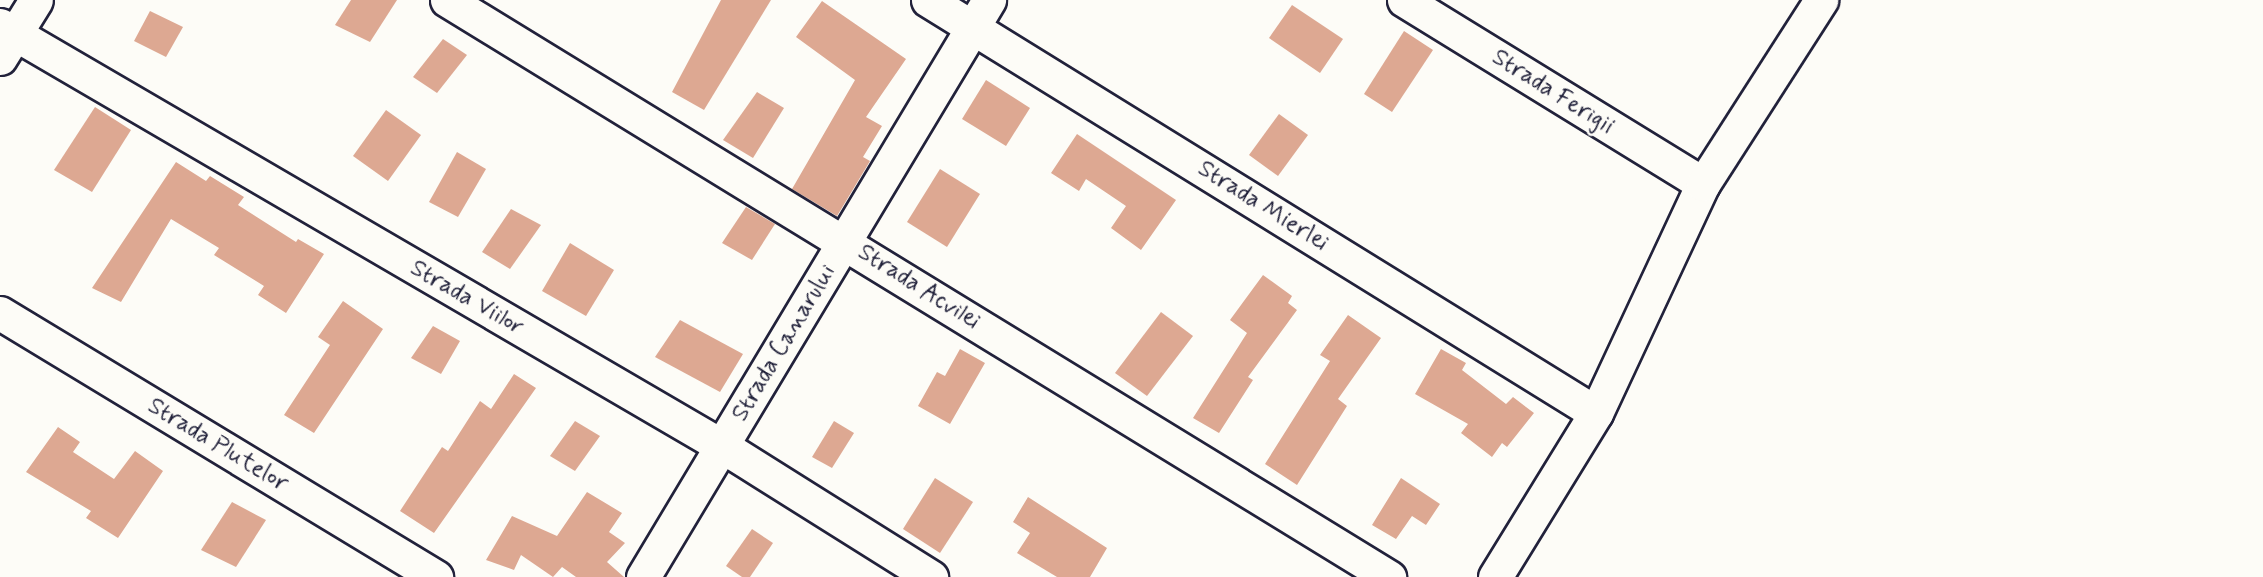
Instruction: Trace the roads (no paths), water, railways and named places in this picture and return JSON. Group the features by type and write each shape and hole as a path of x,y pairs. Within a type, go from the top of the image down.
{"street":[{"path":"5,39 36,0"},
{"name":"Strada Acvilei","path":"447,0 1389,577"},
{"name":"Strada Mierlei","path":"928,0 981,13 1596,413"},
{"name":"Strada Ferigii","path":"1404,0 1703,184"},
{"path":"1494,577 1596,413 1703,184 1821,0"},
{"name":"Strada Canarului","path":"643,577 981,13"},
{"name":"Strada Viilor","path":"5,39 722,446 931,577"},
{"name":"Strada Plutelor","path":"0,313 436,577"}]}
